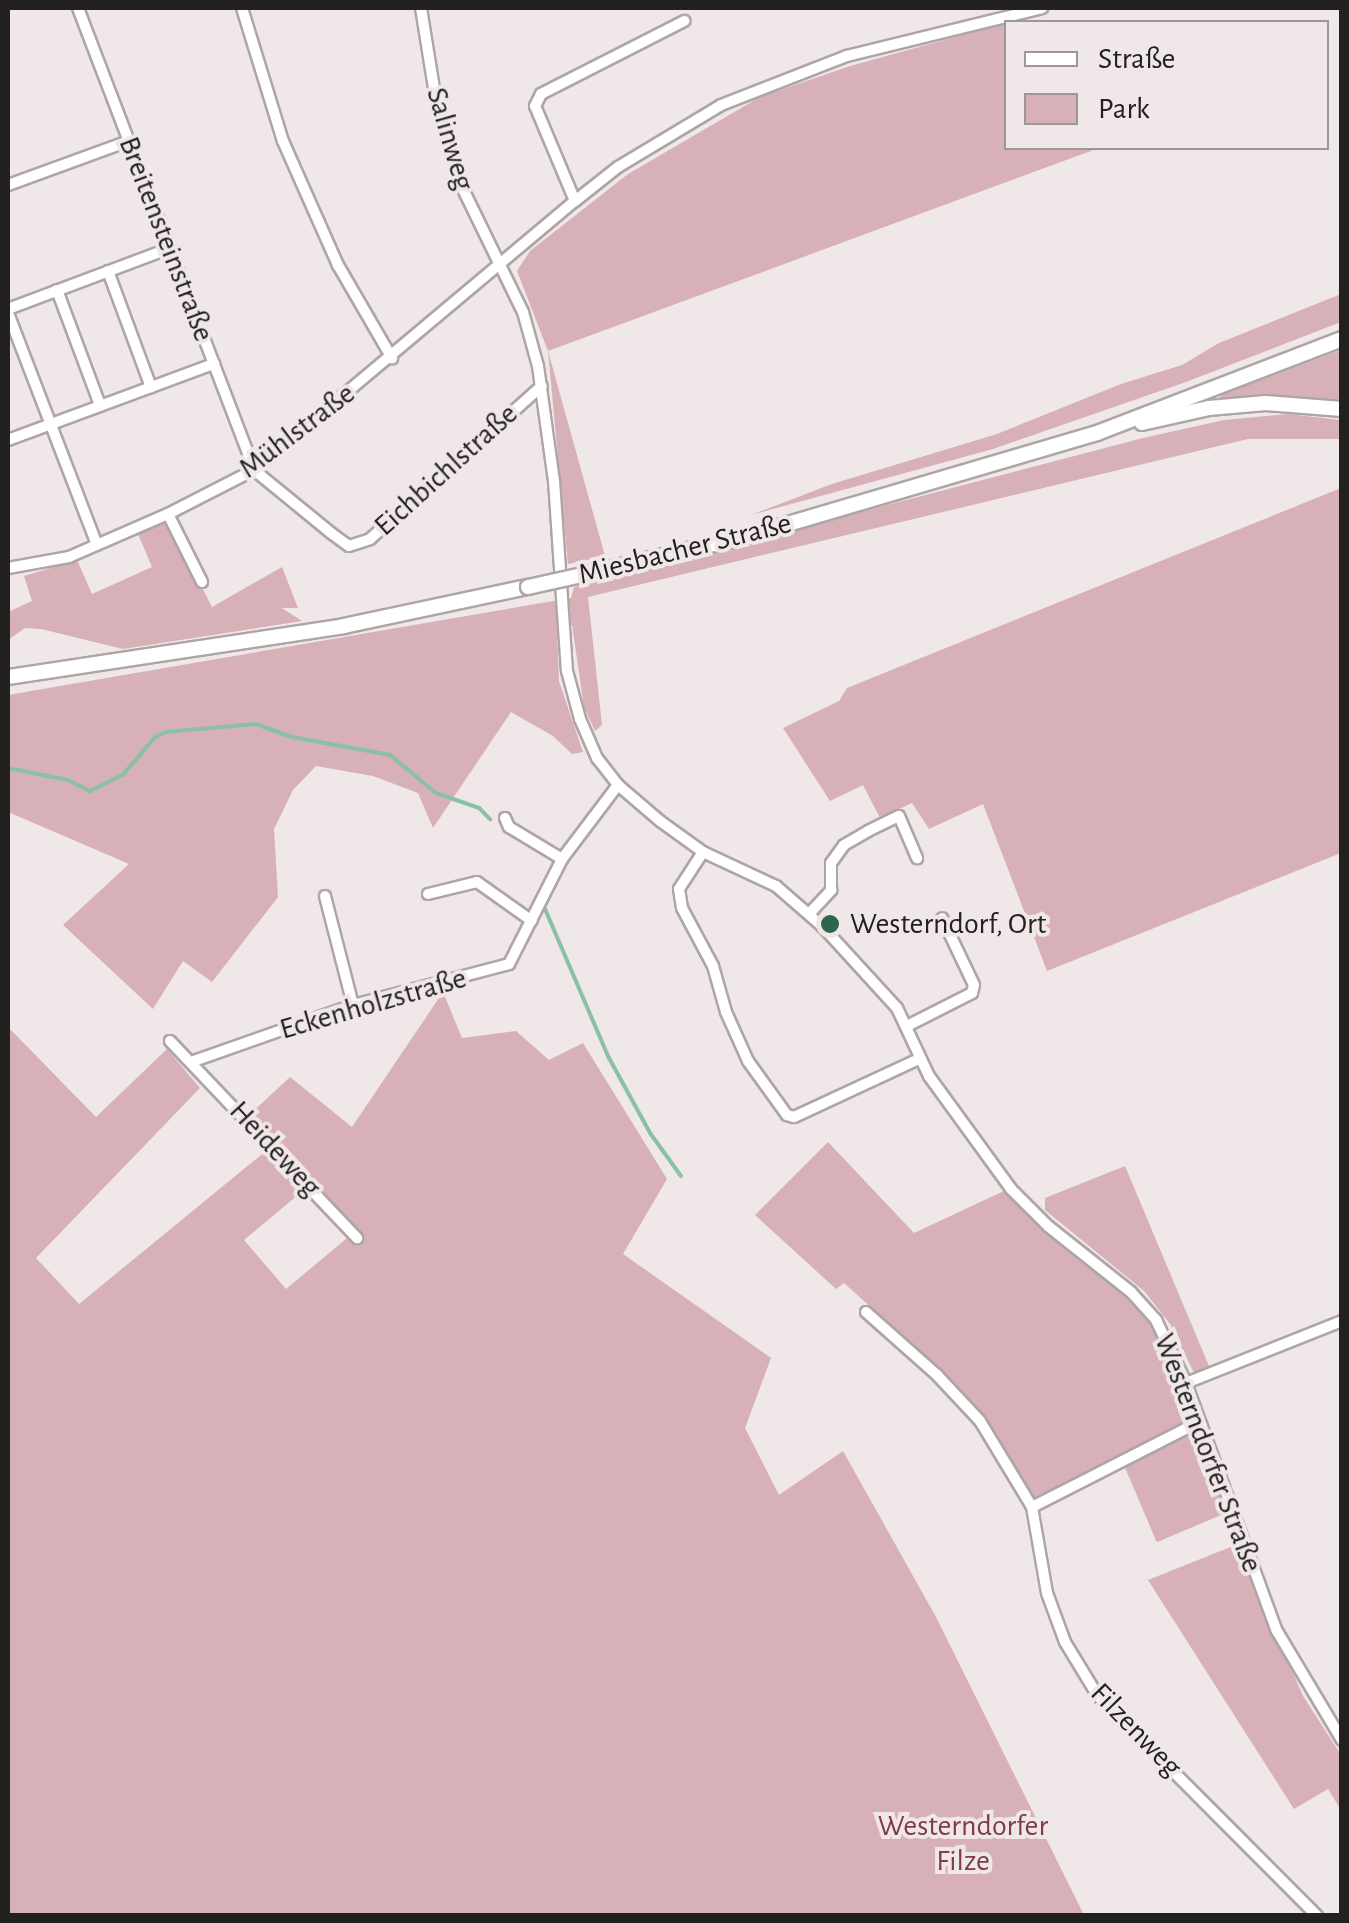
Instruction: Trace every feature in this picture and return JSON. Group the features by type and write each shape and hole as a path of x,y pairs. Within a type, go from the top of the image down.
{"main road":[{"name":"Miesbacher Straße","path":"8,677 291,636 747,536 1098,433 1342,339"},
{"path":"1098,433 1208,408 1266,402 1342,409"}],"street":[{"name":"Breitensteinstraße","path":"78,8 254,470"},
{"path":"242,8 282,141 338,265 392,358"},
{"name":"Salinweg","path":"421,8 434,88 458,175 502,263"},
{"name":"Mühlstraße","path":"8,568 46,563 97,545 254,470 392,358 575,200 618,167 732,100 847,56 1042,8"},
{"path":"575,200 534,106 541,94 684,21"},
{"path":"8,185 129,141"},
{"path":"97,545 8,311 170,248"},
{"name":"Westerndorfer Straße","path":"502,263 523,312 542,386 567,670 592,747 618,785 702,852 776,886 860,964 908,1026 919,1059 1018,1197 1145,1306 1166,1338 1186,1383 1276,1632 1342,1740"},
{"path":"108,272 151,387"},
{"path":"58,290 100,406"},
{"path":"8,440 214,364"},
{"name":"Eichbichlstraße","path":"254,470 349,546 370,539 542,386"},
{"path":"168,514 202,582"},
{"name":"Eckenholzstraße","path":"191,1062 352,1005 509,964 562,859 618,785"},
{"path":"809,914 830,890 831,863 844,845 868,831 899,816 917,858"},
{"path":"505,818 509,827 562,859"},
{"path":"702,852 679,889 682,908 713,966 726,1012 748,1061 788,1114 794,1118 919,1059"},
{"path":"428,894 476,882 532,922"},
{"path":"325,896 352,1005"},
{"path":"908,1026 972,993 974,985 942,918"},
{"name":"Heideweg","path":"170,1041 357,1238"},
{"path":"866,1312 937,1374 980,1421 1032,1507 1197,1422"},
{"path":"1186,1383 1342,1321"},
{"name":"Filzenweg","path":"1032,1507 1040,1562 1056,1622 1098,1696 1317,1916"}],"green space":[{"path":"1004,24 1004,150 1094,150 548,351 517,271 530,251 628,174 760,97 850,66"},
{"path":"1341,294 1341,322 1186,382 993,449 751,515 832,484 997,434 1121,384 1182,365 1219,343"},
{"path":"1341,350 1341,399 1216,400 1224,394"},
{"path":"548,351 605,556 568,564"},
{"path":"1288,414 1341,420 1341,439 1248,439 588,597 602,725 595,731 584,707 572,625 557,628 559,681 583,752 572,754 553,736 511,712 433,828 418,793 373,776 316,766 293,790 274,829 278,897 212,982 183,961 153,1009 63,925 129,864 8,812 8,695 571,598 574,587 1143,438 1224,420"},
{"path":"1341,488 1341,853 1047,971 983,804 929,829 912,803 880,818 863,785 830,801 783,728 839,701 847,688"},
{"path":"168,521 212,607 282,567 298,608 282,608 302,621 123,649 41,629 25,628 8,640 8,612 32,601 24,576 77,560 92,594 152,567 138,534"},
{"name":"Westerndorfer Filze","path":"443,992 462,1038 516,1031 549,1060 583,1043 667,1179 623,1254 771,1358 745,1428 779,1495 843,1451 936,1617 1084,1915 8,1915 8,1027 96,1117 167,1049 200,1088 36,1258 79,1304 267,1150 305,1189 244,1240 286,1289 346,1239 358,1235 248,1116 290,1077 352,1127"},
{"path":"828,1142 914,1233 1006,1190 1025,1213 1123,1292 1156,1332 1192,1420 1039,1499 1032,1498 980,1412 936,1366 844,1283 836,1289 755,1215"},
{"path":"1125,1166 1209,1366 1194,1373 1170,1324 1144,1291 1045,1210 1045,1198"},
{"path":"1194,1433 1228,1512 1157,1542 1123,1463"},
{"path":"1238,1544 1303,1696 1341,1755 1341,1810 1328,1789 1294,1809 1148,1580"}],"waterway":[{"path":"8,768 68,780 90,791 123,775 155,737 166,732 256,724 292,737 390,755 436,793 479,808 490,819"},
{"path":"545,909 609,1058 650,1133 681,1176"}],"place":[{"name":"Westerndorf, Ort","path":"830,924"}]}
